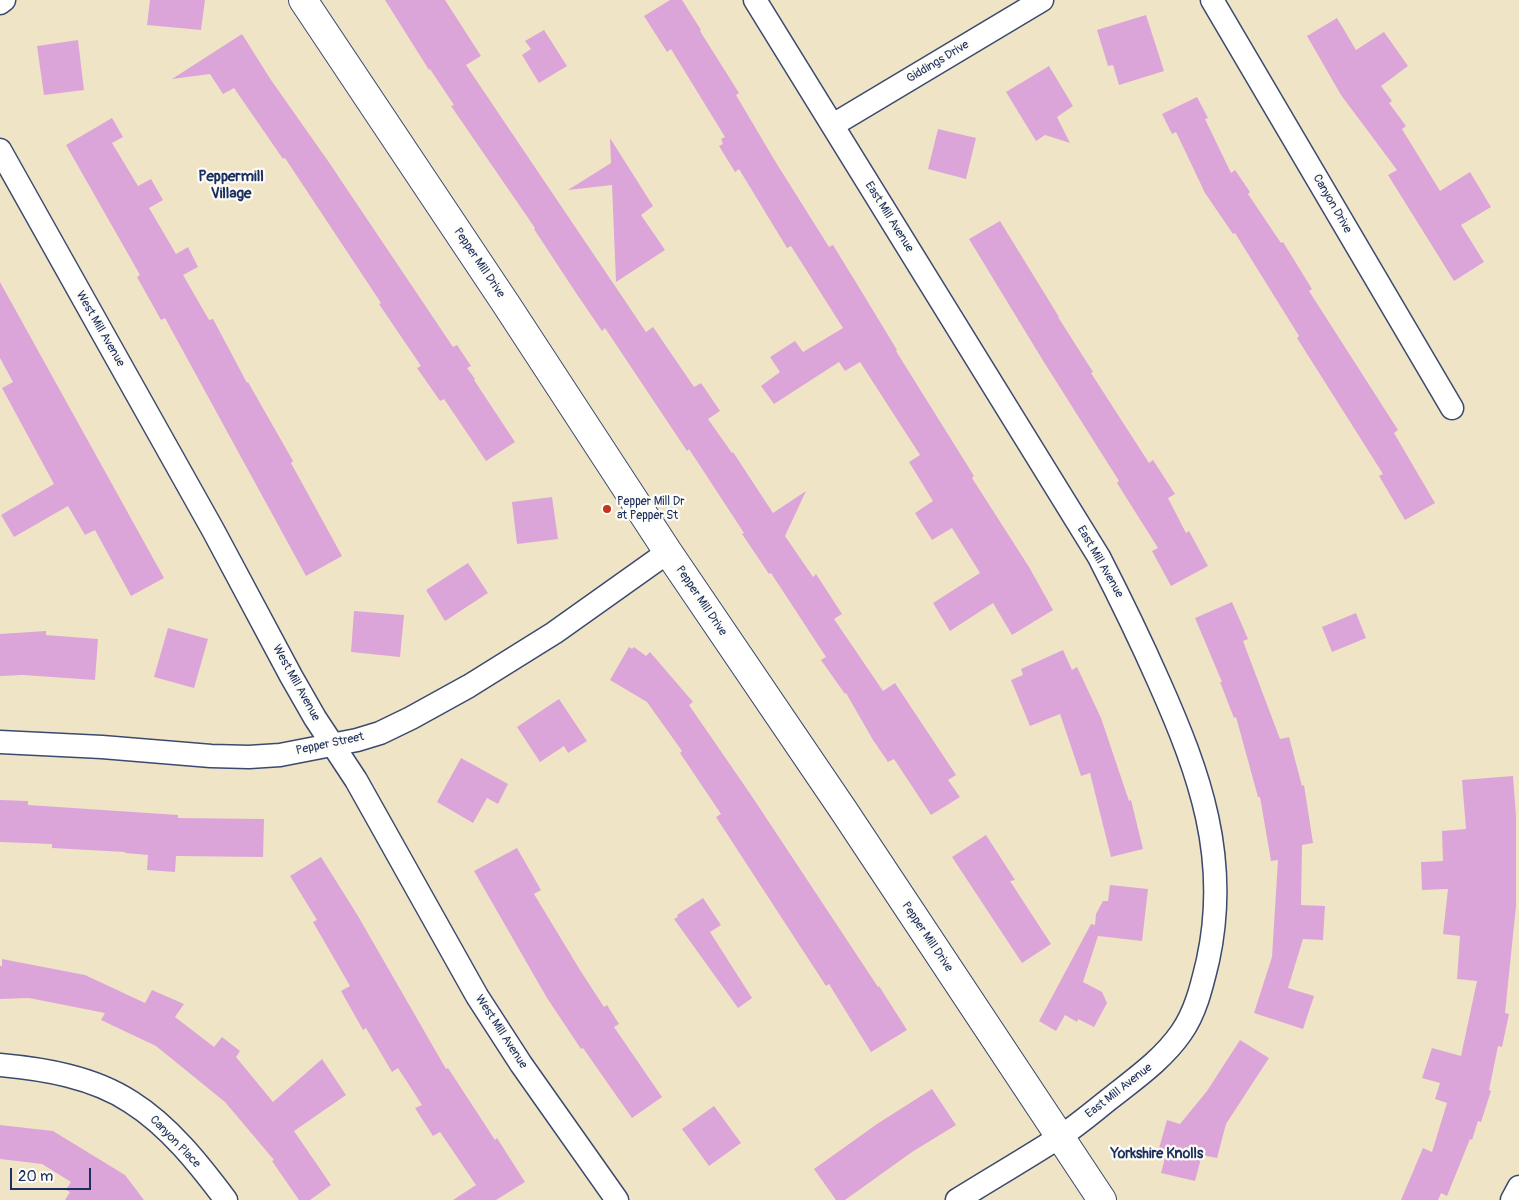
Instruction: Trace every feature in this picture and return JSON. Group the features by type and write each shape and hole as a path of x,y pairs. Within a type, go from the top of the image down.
{"street":[{"path":"0,3 4,0"},
{"name":"Pepper Mill Drive","path":"303,0 506,304 668,552 823,780 1102,1200"},
{"name":"East Mill Avenue","path":"755,0 1099,557 1128,613 1178,724 1206,810 1213,846 1216,902 1202,987 1192,1012 1181,1033 1150,1068 1060,1137"},
{"name":"Giddings Drive","path":"833,125 1042,0"},
{"name":"Canyon Drive","path":"1212,0 1452,408"},
{"name":"West Mill Avenue","path":"0,150 213,530 291,676 356,780 477,996 521,1064 617,1200"},
{"name":"Pepper Street","path":"0,742 249,757 280,755 333,746 380,733 469,686 554,633 668,552"},
{"name":"Canyon Place","path":"0,1065 29,1067 64,1074 129,1100 164,1128 204,1171 226,1200"},
{"path":"958,1200 1060,1137"},
{"path":"1512,1200 1519,1187"}],"building":[{"path":"150,0 205,0 201,30 147,25"},
{"path":"385,0 445,0 481,56 466,65 646,332 653,327 694,387 701,383 720,411 708,419 733,452 773,513 806,491 785,536 813,577 816,574 842,614 834,619 883,691 895,683 956,775 948,780 960,797 931,815 894,759 888,762 846,693 821,660 826,657 771,573 769,574 689,449 687,451 605,328 602,331 576,293 535,228 451,106 454,105 429,70"},
{"path":"670,0 682,0 701,30 739,93 736,95 775,161 829,247 833,245 974,476 972,478 1029,567 1053,610 1012,635 993,603 950,631 933,603 980,573 952,528 932,540 915,513 933,501 909,462 920,455 860,362 845,371 839,362 774,404 761,386 780,372 770,357 795,341 803,352 843,328 791,246 787,248 739,169 735,172 719,146 723,144 721,139 725,137 671,49 667,52 644,16"},
{"path":"1146,15 1164,71 1119,85 1113,65 1108,66 1097,30"},
{"path":"1337,18 1356,50 1384,32 1408,66 1381,86 1392,101 1389,103 1406,126 1402,129 1440,191 1470,172 1491,207 1461,225 1484,262 1454,281 1388,175 1397,170 1341,95 1307,36"},
{"path":"544,30 567,66 539,83 522,55 531,49 525,41"},
{"path":"242,34 271,80 453,347 457,345 471,366 467,368 474,380 515,442 486,461 444,399 440,401 417,368 421,366 379,304 381,303 285,158 283,159 234,88 223,94 210,74 172,79"},
{"path":"78,40 84,90 44,95 37,46"},
{"path":"1049,66 1073,106 1057,117 1070,143 1045,135 1036,141 1006,92"},
{"path":"1197,97 1208,118 1205,119 1231,173 1235,170 1250,192 1248,194 1281,243 1283,242 1312,289 1309,291 1398,430 1394,433 1435,503 1405,520 1379,476 1383,474 1297,338 1299,336 1235,233 1233,234 1205,193 1176,132 1172,134 1162,114"},
{"path":"112,118 123,137 112,143 138,186 151,179 163,200 149,208 176,254 188,247 198,267 183,275 209,320 213,319 247,383 293,461 291,463 342,556 306,576 165,318 161,320 137,277 140,275 66,145"},
{"path":"938,129 976,138 966,179 928,169"},
{"path":"610,138 653,206 641,215 665,250 616,282 612,185 568,190 611,163"},
{"path":"1000,221 1093,372 1091,373 1149,463 1153,460 1175,494 1168,498 1186,533 1189,531 1208,566 1171,586 1152,551 1158,548 1117,483 1119,481 969,239"},
{"path":"0,282 164,578 131,596 95,530 85,535 68,506 14,537 1,515 54,484 2,388 13,382 0,358"},
{"path":"552,497 558,539 517,544 512,502"},
{"path":"468,563 488,593 445,621 426,590"},
{"path":"1232,602 1248,639 1243,641 1280,739 1289,737 1302,786 1304,785 1313,843 1302,845 1301,905 1325,906 1323,940 1303,939 1288,988 1314,996 1303,1029 1254,1013 1272,957 1278,860 1271,861 1260,797 1258,797 1236,717 1234,718 1220,682 1222,682 1195,618"},
{"path":"354,611 404,615 400,657 351,652"},
{"path":"1356,613 1366,638 1332,652 1322,627"},
{"path":"168,628 208,639 194,688 154,677"},
{"path":"46,631 46,635 98,639 95,680 23,675 0,676 0,634"},
{"path":"629,647 632,649 634,647 646,656 650,652 693,702 689,705 907,1030 871,1052 829,984 826,986 716,817 721,814 680,753 682,751 647,702 610,680"},
{"path":"1063,650 1072,670 1077,667 1101,718 1129,801 1131,800 1143,849 1111,857 1090,773 1081,776 1060,714 1030,726 1011,680 1023,675 1021,669"},
{"path":"559,699 587,741 568,753 564,746 540,762 517,727"},
{"path":"461,758 508,784 498,804 487,798 473,823 437,802"},
{"path":"1513,776 1516,816 1516,906 1505,1013 1509,1014 1502,1047 1498,1046 1489,1090 1491,1091 1481,1122 1478,1121 1472,1140 1470,1139 1447,1196 1441,1193 1438,1200 1401,1200 1423,1148 1432,1152 1447,1103 1435,1099 1440,1083 1422,1078 1432,1048 1461,1056 1477,981 1457,979 1460,936 1443,934 1448,889 1422,890 1421,862 1443,861 1442,831 1466,829 1462,780"},
{"path":"0,800 28,801 28,805 178,815 178,818 264,819 263,857 176,856 175,872 147,870 148,855 52,848 52,844 0,842"},
{"path":"986,835 1015,880 1010,881 1051,944 1022,963 952,857"},
{"path":"517,848 541,890 534,894 604,1007 607,1005 619,1024 614,1027 662,1097 632,1118 583,1048 581,1049 547,998 474,871"},
{"path":"321,857 358,916 446,1069 448,1068 495,1140 497,1138 525,1182 496,1200 453,1200 476,1185 440,1132 433,1136 415,1108 422,1105 398,1068 392,1072 366,1028 363,1030 341,991 350,986 313,922 317,920 290,876"},
{"path":"1110,885 1148,889 1142,941 1098,936 1083,982 1102,992 1107,1003 1094,1027 1078,1019 1077,1022 1065,1015 1056,1031 1039,1021 1091,924 1095,925 1096,914 1103,901 1108,901"},
{"path":"703,898 721,925 710,932 752,998 738,1008 674,919"},
{"path":"2,959 85,975 145,1003 152,990 184,1004 175,1017 214,1047 222,1037 240,1051 236,1057 273,1102 322,1059 346,1095 294,1131 331,1185 310,1200 299,1200 272,1161 274,1160 225,1102 156,1046 101,1020 105,1013 29,998 0,999 0,966 2,966"},
{"path":"1240,1040 1269,1058 1226,1124 1217,1158 1202,1155 1195,1181 1161,1173 1166,1154 1158,1152 1167,1120 1180,1124 1207,1091"},
{"path":"932,1089 956,1125 912,1152 845,1200 836,1200 814,1169 877,1124"},
{"path":"714,1106 741,1143 709,1166 682,1129"},
{"path":"0,1125 53,1131 125,1175 144,1200 65,1200 70,1192 66,1190 71,1182 42,1164 0,1159"}],"place":[{"name":"Pepper Mill Dr at Pepper St","path":"607,509"}],"district":[{"name":"Peppermill Village","path":"231,186"},
{"name":"Yorkshire Knolls","path":"1157,1154"}]}
